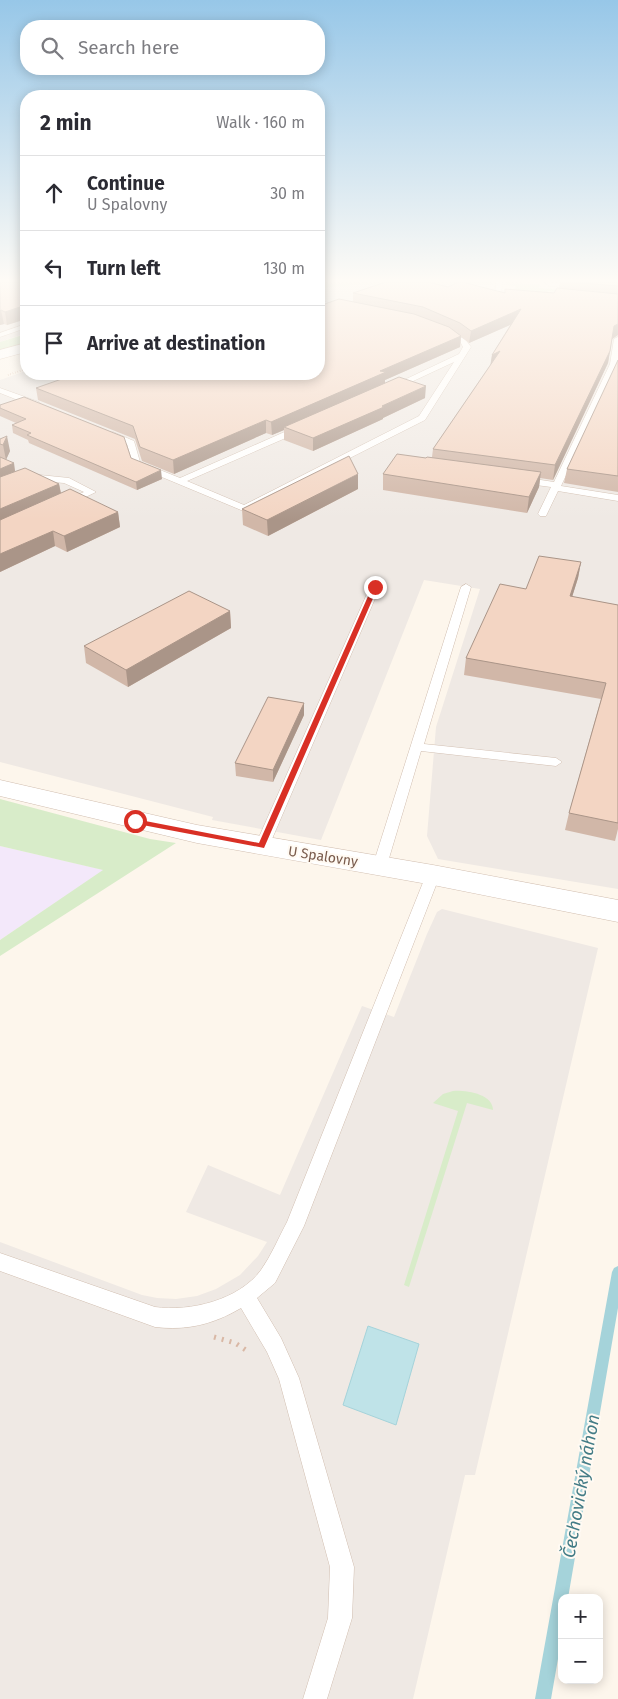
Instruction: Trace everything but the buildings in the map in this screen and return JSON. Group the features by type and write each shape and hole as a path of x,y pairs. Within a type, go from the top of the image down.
{"street":[{"name":"U Spalovny","path":"0,788 135,821 262,846 380,865 618,911"}],"lane":[{"path":"380,393 449,361"},
{"path":"103,432 131,443 136,463 244,508 422,418 458,361"},
{"path":"543,514 614,361"},
{"path":"0,390 48,409"},
{"path":"20,398 38,392"},
{"path":"180,481 307,425"},
{"path":"15,470 30,477 66,480 91,492 55,508"},
{"path":"0,490 30,477"},
{"path":"510,478 618,498"},
{"path":"262,846 375,587"},
{"path":"380,865 466,587"},
{"path":"417,747 556,762"},
{"path":"0,1262 155,1317 186,1318 215,1312 257,1288 268,1276 295,1226 433,875"},
{"path":"245,1296 274,1346 289,1378 342,1567 340,1618 315,1699"}],"path":[{"path":"0,378 20,371"},
{"path":"204,1336 235,1343 255,1356"}],"shaded area":[{"path":"325,361 618,361 618,889 438,859 427,836 436,727 480,589 424,580 321,840 212,820 213,817 0,762 0,380 20,373 20,380 325,380"},
{"path":"0,846 104,870 0,940"},
{"path":"442,909 598,948 475,1475 465,1475 413,1699 0,1699 0,1242 142,1295 157,1298 176,1299 197,1296 216,1289 240,1275 258,1256 267,1242 186,1212 208,1165 280,1195 362,1006 394,1017 427,934 437,912"}],"green space":[{"path":"0,799 150,839 176,843 0,956 0,940 103,870 0,846"},
{"path":"453,1091 478,1094 489,1100 493,1110 467,1103 409,1287 404,1285 458,1111 433,1103 443,1094"}],"water":[{"path":"368,1326 419,1344 396,1425 343,1405"}],"waterway":[{"name":"Čechovický náhon","path":"543,1699 618,1272"}],"route":[{"path":"135,821 262,846 375,587"}]}
